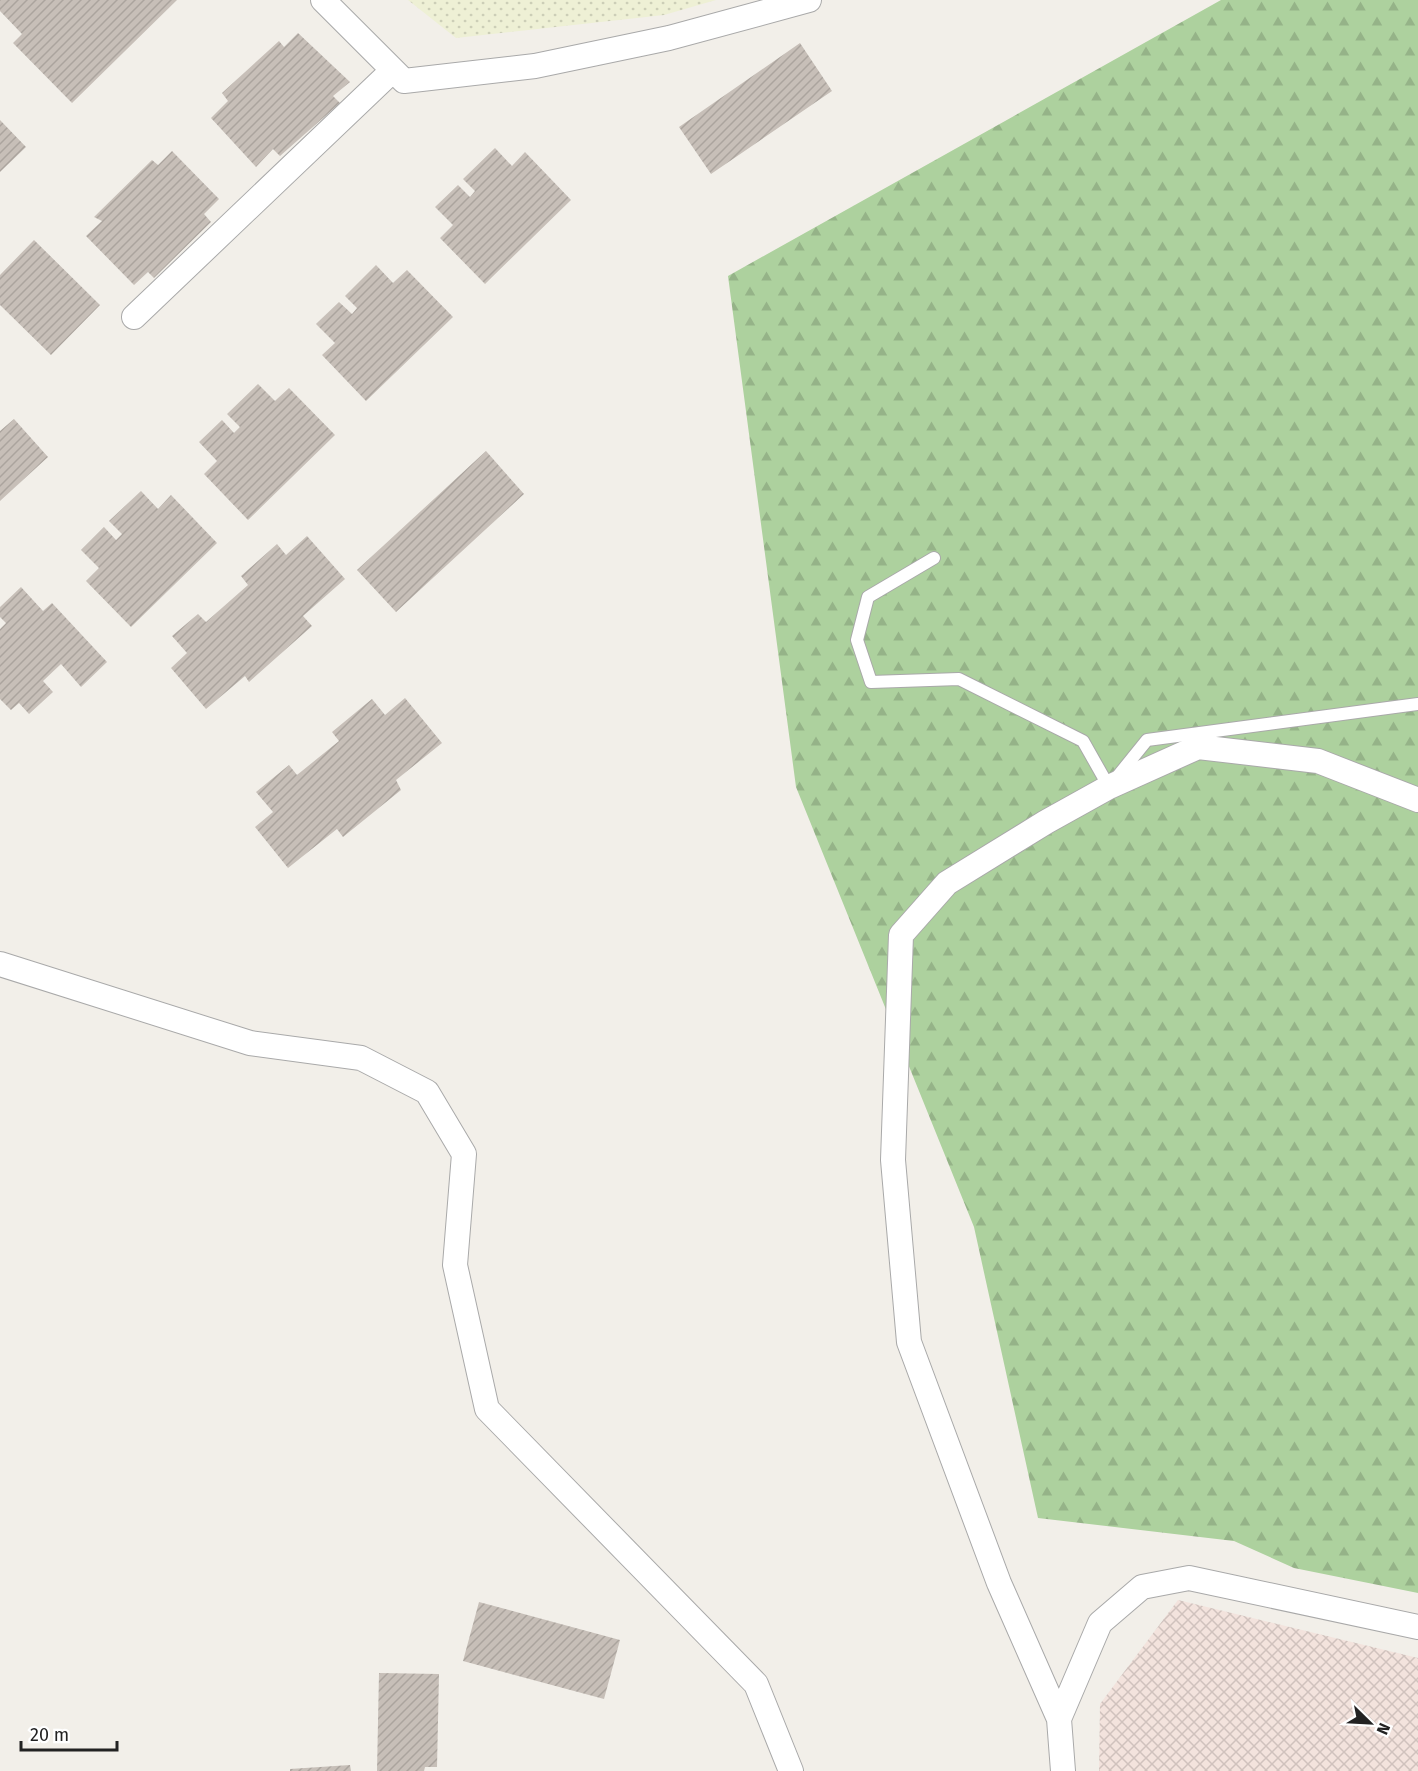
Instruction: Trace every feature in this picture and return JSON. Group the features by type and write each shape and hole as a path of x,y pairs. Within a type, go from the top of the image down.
{"street":[{"path":"323,0 404,81 535,66 669,38 809,0"},
{"path":"134,317 393,70"},
{"path":"1063,1771 1059,1719 999,1583 909,1342 893,1160 901,934 947,882 1109,787 1198,747 1318,761 1418,800"},
{"path":"0,964 250,1043 361,1058 427,1092 464,1154 455,1265 487,1409 756,1684 791,1771"},
{"path":"1059,1719 1100,1623 1142,1587 1189,1578 1418,1627"}],"lane":[{"path":"934,558 868,597 857,640 871,682 959,679 1083,741 1109,787 1147,740 1418,704"}],"shaded area":[{"path":"1178,1600 1418,1658 1418,1771 1099,1771 1100,1704"}],"green space":[{"path":"408,0 716,0 664,15 456,38"},
{"path":"1221,0 1418,0 1418,1593 1294,1568 1234,1541 1038,1518 974,1227 796,787 728,276"}],"building":[{"path":"0,0 177,0 72,103 13,43 22,34 0,11"},
{"path":"298,33 350,82 333,96 340,103 280,156 273,149 256,167 211,118 228,101 222,93 279,41 284,47"},
{"path":"800,43 832,91 711,174 679,127"},
{"path":"0,120 26,147 0,172"},
{"path":"495,148 512,166 525,152 571,200 485,284 440,238 453,225 435,207 458,185 470,197 475,191 463,179"},
{"path":"172,151 219,199 204,214 211,222 154,278 148,272 134,285 86,236 102,221 94,217 152,160 158,165"},
{"path":"34,240 100,305 51,355 0,305 0,275"},
{"path":"376,265 393,283 407,270 453,317 366,401 322,355 335,343 316,324 339,302 352,314 357,308 345,296"},
{"path":"258,384 275,401 289,388 335,435 248,520 204,474 217,461 199,442 222,420 234,433 240,427 227,414"},
{"path":"14,419 48,457 0,501 0,431"},
{"path":"486,451 524,494 396,612 357,570"},
{"path":"141,491 158,509 171,495 217,543 131,627 86,581 99,568 81,550 104,527 116,540 122,534 109,521"},
{"path":"307,536 345,579 303,616 312,626 249,682 245,676 206,709 171,668 187,653 172,636 198,614 206,622 248,585 241,576 277,544 286,555"},
{"path":"21,587 43,611 52,603 107,662 81,687 61,664 43,681 53,692 29,714 19,703 11,710 0,699 0,629 6,623 0,617 0,607"},
{"path":"405,698 442,743 396,780 401,790 343,837 337,829 288,868 255,827 273,812 256,792 289,765 297,775 339,741 332,732 372,699 385,715"},
{"path":"479,1602 620,1640 604,1699 463,1661"},
{"path":"379,1673 439,1674 437,1767 425,1767 424,1771 377,1771"},
{"path":"350,1765 351,1771 290,1771 290,1769"}]}
